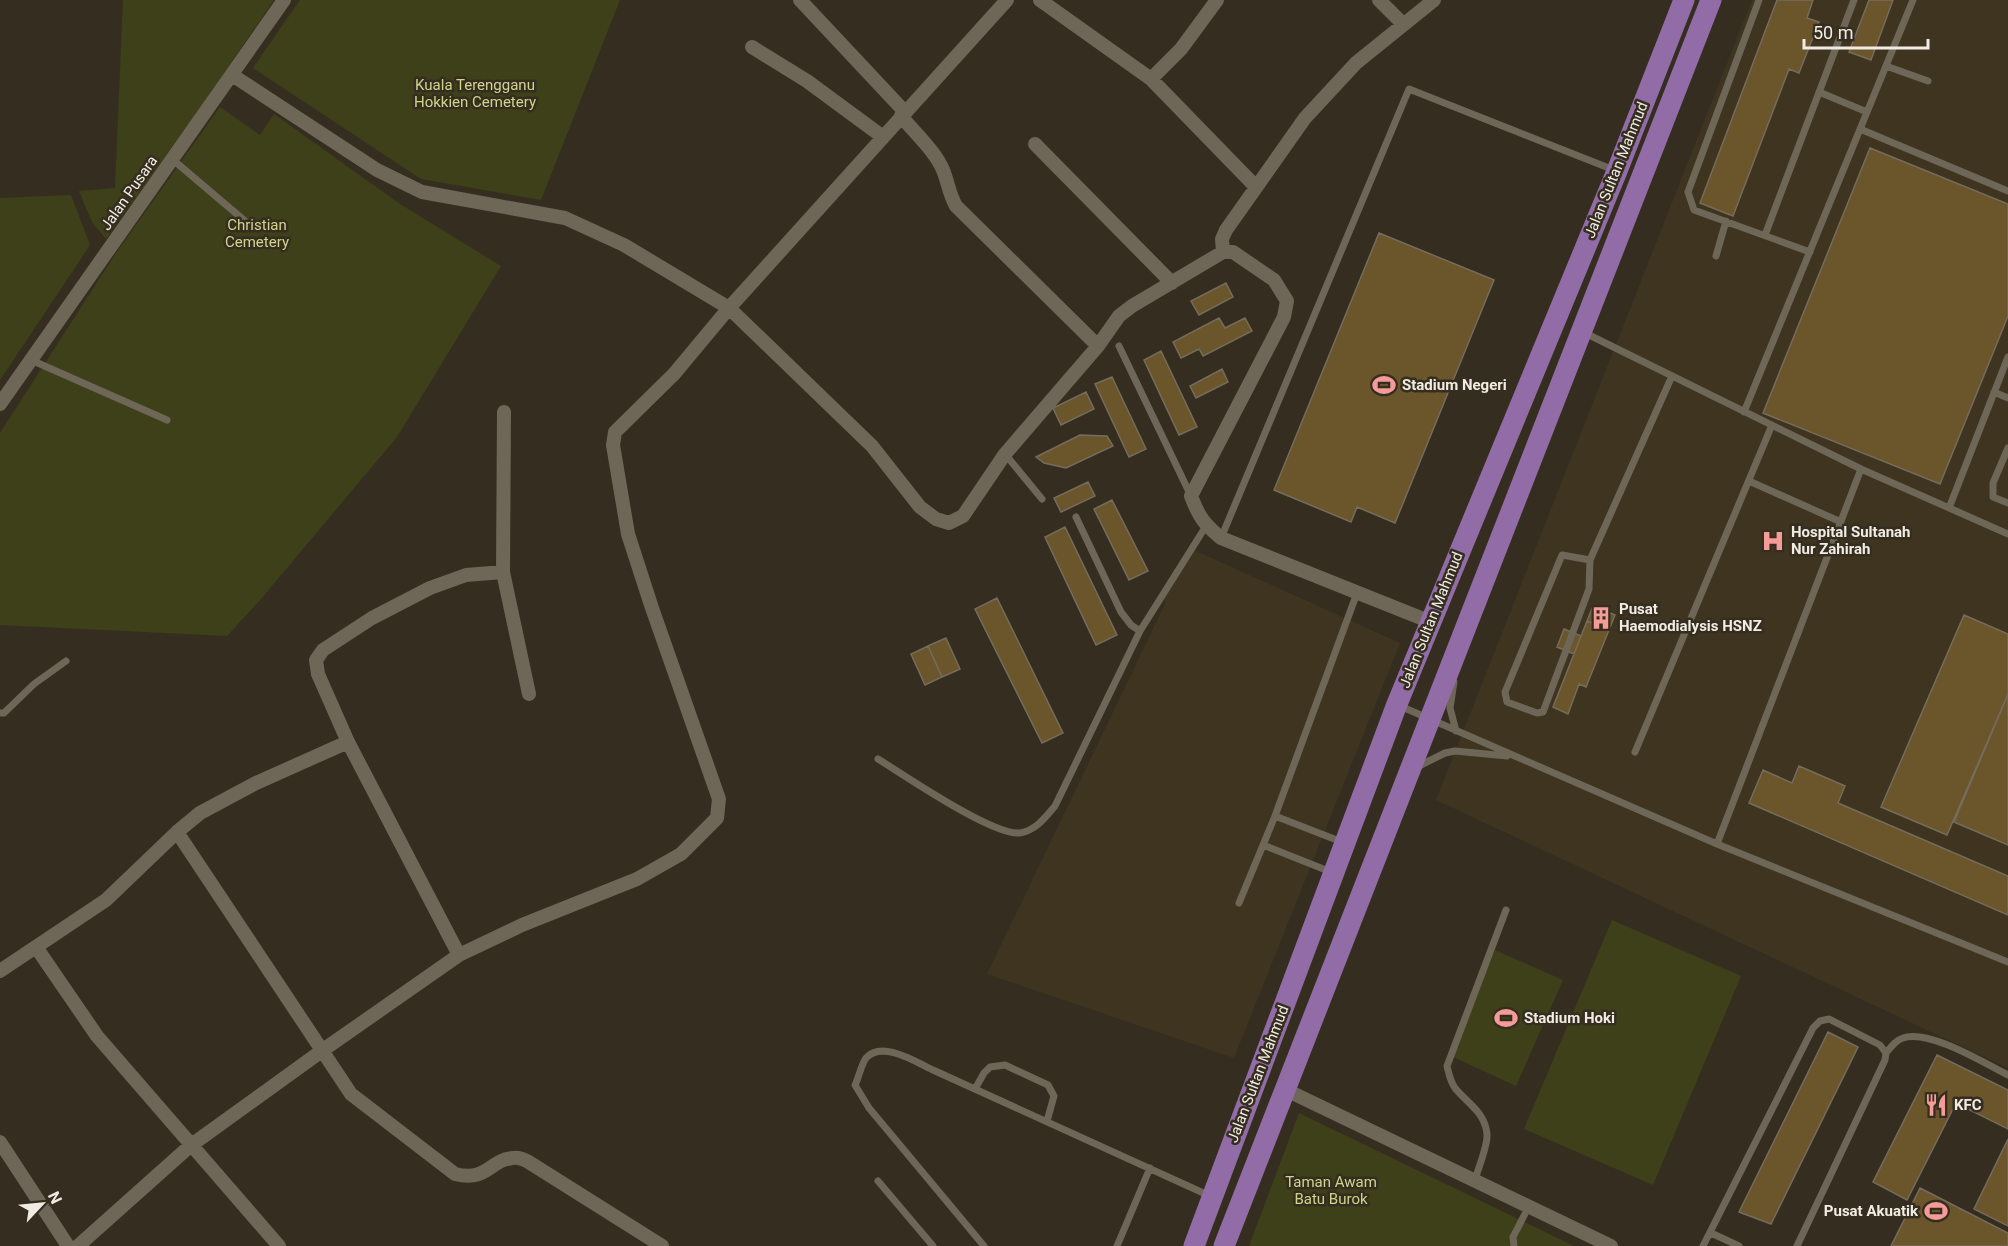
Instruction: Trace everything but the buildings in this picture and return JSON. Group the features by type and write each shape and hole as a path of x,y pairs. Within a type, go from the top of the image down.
{"main road":[{"name":"Jalan Sultan Mahmud","path":"1194,1246 1397,704 1617,171 1684,0"},
{"name":"Jalan Sultan Mahmud","path":"1224,1246 1711,0"}],"street":[{"name":"Jalan Pusara","path":"0,405 284,0"},
{"path":"800,0 903,114 938,161 943,170 949,195 956,206 1098,346"},
{"path":"78,1246 190,1146 322,1050 459,955 522,925 637,879 681,854 717,818 719,799 628,534 613,445 615,432 674,374 729,308 1007,0"},
{"path":"1040,0 1151,79 1256,187"},
{"path":"1151,79 1181,49 1217,0"},
{"path":"1380,0 1403,24"},
{"path":"1223,252 1222,239 1226,230 1305,118 1356,63 1434,0"},
{"path":"752,47 807,81 883,137"},
{"path":"232,75 377,170 422,192 565,218 624,245 729,308 872,446 920,507 936,519 949,523 963,516 1005,454 1098,346 1119,316 1223,252 1233,252 1274,280 1287,301 1284,316 1191,496 1199,516 1206,526 1221,538 1431,622"},
{"path":"1035,144 1172,283"},
{"path":"504,412 503,572 529,694"},
{"path":"459,955 348,742 318,674 316,660 323,650 372,618 429,588 466,575 503,572"},
{"path":"0,971 106,900 200,813 348,742"},
{"path":"177,832 351,1094 455,1174 468,1177 482,1173 514,1157 527,1161 662,1246"},
{"path":"36,947 97,1036 279,1246"},
{"path":"1284,1089 1611,1246"},
{"path":"0,1142 68,1246"}],"lane":[{"path":"1759,0 1688,192 1694,210 1810,252"},
{"path":"1764,236 1854,0"},
{"path":"1744,412 1913,0"},
{"path":"1886,66 1928,81"},
{"path":"1221,538 1409,89 1617,171"},
{"path":"1819,92 1867,112"},
{"path":"1860,129 2008,191"},
{"path":"172,159 245,221"},
{"path":"1716,256 1726,222"},
{"path":"1582,332 1862,470 2008,534"},
{"path":"1119,346 1191,496"},
{"path":"1949,508 2008,357"},
{"path":"31,360 167,420"},
{"path":"1590,560 1562,555 1505,692 1507,702 1536,713 1543,712 1589,589 1590,560 1672,376"},
{"path":"1994,392 2008,398"},
{"path":"1635,752 1772,425"},
{"path":"2008,448 1994,483 1993,496 2008,503"},
{"path":"1005,454 1042,499"},
{"path":"1717,844 1862,470"},
{"path":"1749,481 1841,522"},
{"path":"1076,517 1121,612 1131,626 1140,631"},
{"path":"878,759 968,814 1008,832 1018,833 1030,830 1041,823 1055,806 1140,631 1206,526"},
{"path":"1239,903 1275,816 1357,593"},
{"path":"1456,731 1450,708 1459,641"},
{"path":"0,713 4,713 34,684 66,661"},
{"path":"1397,704 1717,844 2008,962"},
{"path":"1408,772 1445,753 1455,751 1513,756"},
{"path":"1275,816 1345,843"},
{"path":"1263,845 1334,873"},
{"path":"1475,1180 1487,1136 1484,1121 1474,1106 1455,1087 1449,1078 1447,1066 1506,910"},
{"path":"1703,1246 1813,1028 1820,1021 1829,1019 1880,1045 1886,1053"},
{"path":"1797,1246 1885,1060 1886,1053 1897,1041 1913,1036 1926,1038 1950,1046 2008,1075"},
{"path":"984,1246 869,1108 855,1085 865,1059 875,1051 889,1051 1212,1198"},
{"path":"975,1089 990,1067 1005,1065 1048,1086 1054,1096 1047,1121"},
{"path":"1117,1246 1150,1168"},
{"path":"878,1181 933,1246"},
{"path":"1514,1246 1513,1237 1529,1206"},
{"path":"1711,1233 1738,1246"}],"shaded area":[{"name":"Hospital Sultanah Nur Zahirah","path":"1752,0 2008,0 2008,1068 1436,800"},
{"path":"1194,550 1400,643 1234,1058 987,974 1166,602 1162,600"}],"green space":[{"path":"123,0 274,0 106,239 92,222 79,191 115,188"},
{"name":"Kuala Terengganu Hokkien Cemetery","path":"300,0 620,0 541,200 421,179 253,68"},
{"name":"Christian Cemetery","path":"220,107 260,135 274,114 400,204 501,266 397,437 261,599 227,636 0,625 0,433 116,253"},
{"path":"71,195 90,245 0,380 0,198"},
{"path":"1612,920 1741,976 1653,1185 1524,1129"},
{"name":"Stadium Hoki","path":"1495,950 1563,980 1516,1086 1449,1055"},
{"name":"Taman Awam Batu Burok","path":"1299,1113 1574,1246 1249,1246"}],"place":[{"name":"Stadium Negeri","path":"1384,385"},
{"name":"Hospital Sultanah Nur Zahirah","path":"1773,541"},
{"name":"Pusat Haemodialysis HSNZ","path":"1601,618"},
{"name":"Stadium Hoki","path":"1506,1018"},
{"name":"KFC","path":"1936,1105"},
{"name":"Pusat Akuatik","path":"1936,1211"}]}
